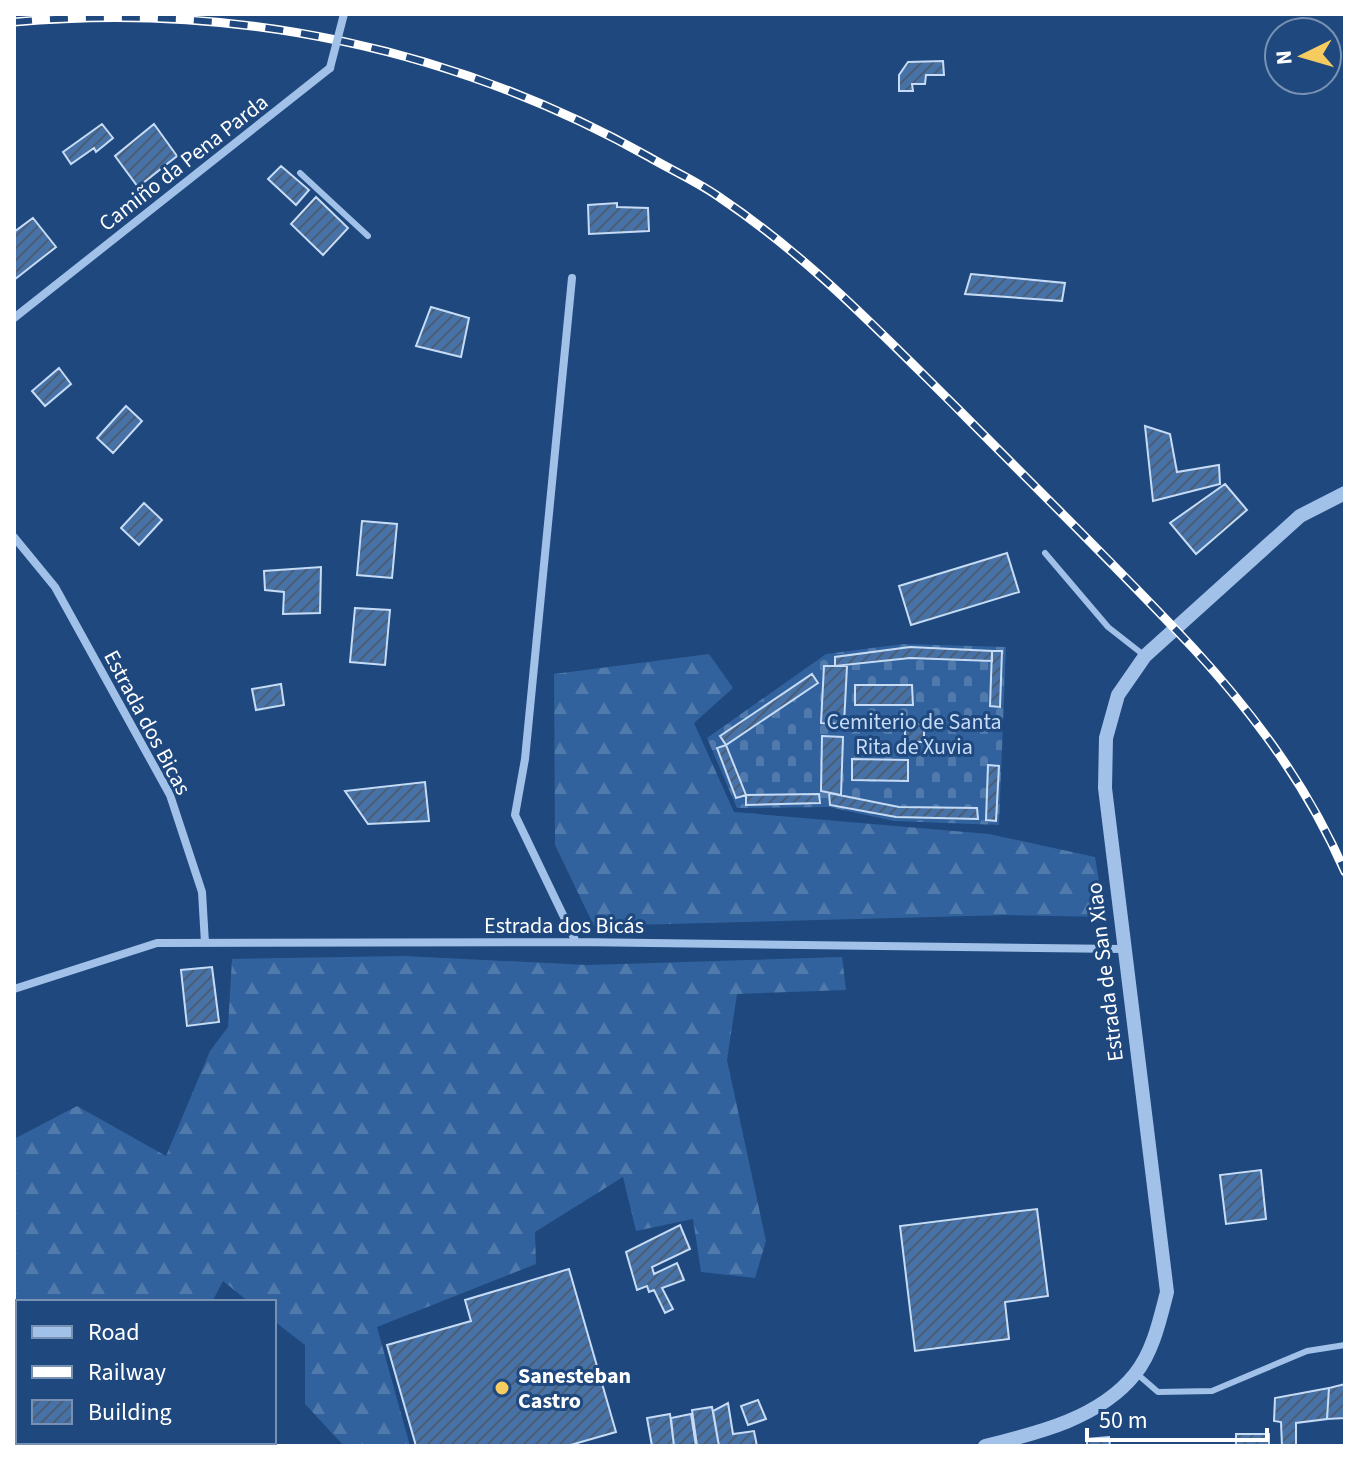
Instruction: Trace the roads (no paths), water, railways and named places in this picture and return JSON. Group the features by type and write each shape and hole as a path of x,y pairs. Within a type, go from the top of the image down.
{"street":[{"name":"Camiño da Pena Parda","path":"14,318 330,68 344,14"},
{"path":"572,278 525,759 515,815 576,942"},
{"name":"Estrada de San Xiao","path":"987,1446 1065,1422 1102,1404 1136,1373 1155,1336 1167,1292 1122,949 1105,788 1106,738 1118,695 1145,656 1300,516 1345,493"},
{"name":"Estrada dos Bicas","path":"14,537 55,587 170,795 202,892 205,943"},
{"name":"Estrada dos Bicás","path":"14,989 157,943 576,942 1122,949"}],"lane":[{"path":"300,173 368,236"},
{"path":"1045,553 1108,627 1145,656"},
{"path":"1136,1373 1158,1392 1212,1391 1307,1351 1345,1345"}],"railway":[{"path":"14,22 97,18 180,19 261,27 342,41 421,61 499,87 575,119 714,193 785,246 874,326 1194,649 1260,727 1298,782 1345,872"}],"place":[{"name":"Sanesteban Castro","path":"502,1388"}],"park label":[{"name":"Cemiterio de Santa Rita de Xuvia","path":"914,734"}]}
